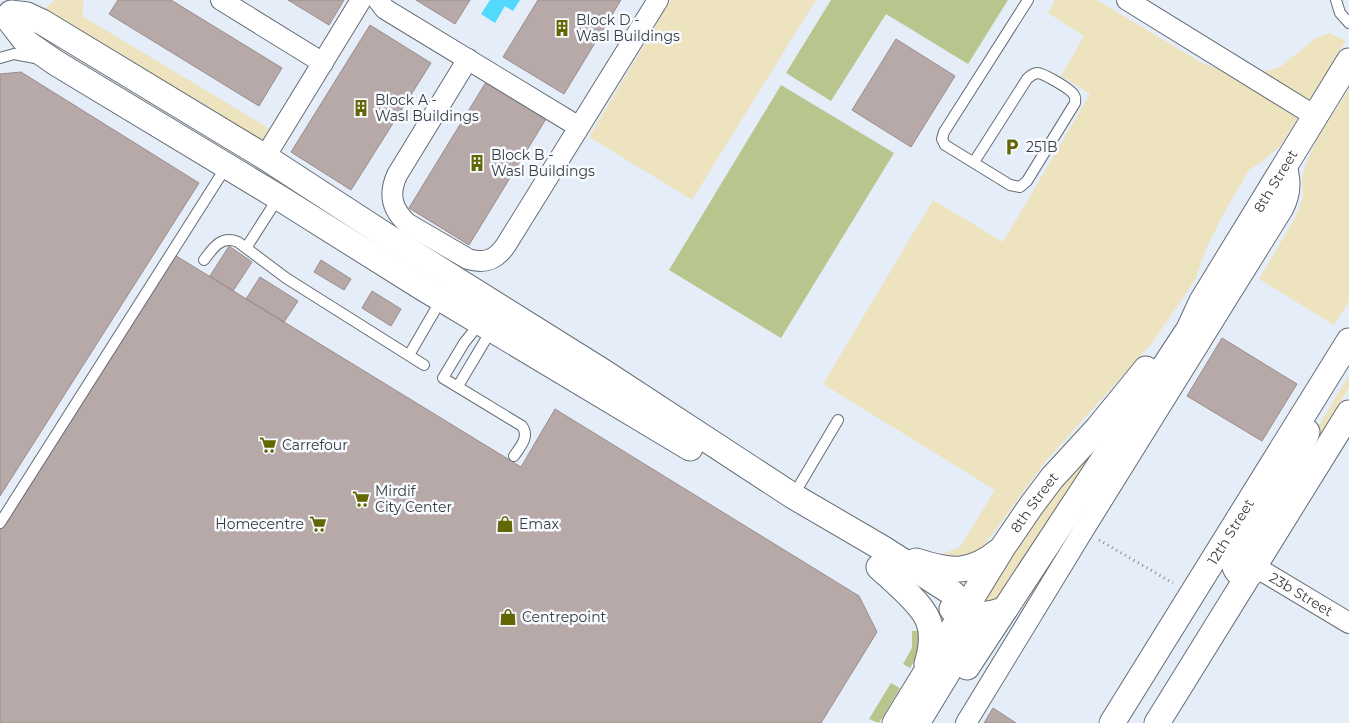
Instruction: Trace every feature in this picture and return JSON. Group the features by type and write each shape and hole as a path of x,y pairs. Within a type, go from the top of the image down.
{"street":[{"path":"220,0 323,63"},
{"path":"265,157 360,0"},
{"path":"378,0 385,9 580,127"},
{"path":"468,59 397,176 392,186 392,196 394,207 408,224 468,259 486,262 501,253 658,0"},
{"path":"1132,1 1315,116"},
{"path":"11,13 27,43 56,63 487,326 790,500"},
{"path":"11,13 27,15 42,22 265,157 602,370 790,500 881,558 944,605 964,613 978,615 992,614 1005,609"},
{"name":"8th Street","path":"933,723 966,669 1183,337 1202,301 1285,163 1349,61"},
{"path":"227,166 239,161 251,164 359,231 374,236 391,238"},
{"path":"966,723 1083,530 1283,210 1290,191 1289,172 1285,163"},
{"name":"8th Street","path":"895,723 1003,547 1052,478 1104,421 1186,316 1202,301"},
{"path":"487,326 488,318 502,319 563,355 602,370"},
{"name":"12th Street","path":"1112,723 1349,341"},
{"path":"1252,570 1239,573 1235,569 1234,563 1298,456 1308,428 1314,398"},
{"path":"1157,723 1349,412"},
{"path":"881,558 961,570 983,563 1003,547"},
{"path":"881,558 928,618 931,634 925,675"},
{"name":"23b Street","path":"1252,570 1349,623"},
{"path":"917,723 966,644 969,633 964,613"}],"lane":[{"path":"974,162 1027,79 1032,75 1038,73 1044,75 1073,93 1076,99 1023,186 1012,186 945,145 942,135 1028,0"},
{"path":"1336,0 1340,13 1349,23"},
{"path":"0,58 14,54 56,63"},
{"path":"0,523 227,166"},
{"path":"246,248 278,197"},
{"path":"204,260 216,244 221,241 232,240 246,248 286,278 424,365"},
{"path":"409,355 442,299"},
{"path":"487,326 464,343 444,378 524,429 524,439 514,456"},
{"path":"458,386 487,326"},
{"path":"790,500 838,420"}],"path":[{"path":"1083,530 1191,594"}],"green space":[{"path":"831,0 1008,0 968,64 886,14 831,101 786,73"},
{"path":"781,85 894,153 781,338 669,270"},
{"path":"912,631 921,631 916,658 910,668 903,664 912,648"},
{"path":"891,683 900,688 879,723 869,719"}],"sand":[{"path":"55,0 84,0 82,16 270,129 260,151 41,12"},
{"path":"671,0 816,0 692,200 589,137"},
{"path":"1055,0 1097,0 1202,63 1230,74 1254,74 1280,67 1316,38 1329,33 1346,41 1280,146 1249,170 1207,247 1195,280 1152,343 1045,462 977,555 961,561 938,556 960,547 995,490 823,384 933,200 1003,242 1090,94 1061,76 1084,36 1048,13"},
{"path":"1349,89 1349,301 1334,325 1259,279 1296,216 1303,196 1302,178 1316,141"},
{"path":"1349,375 1349,388 1248,551 1244,550"},
{"path":"1143,385 996,602 981,603 1035,517"}],"water":[{"path":"490,0 520,0 513,11 505,6 495,23 481,14"}],"building":[{"path":"118,0 171,0 282,68 259,106 109,14"},
{"path":"288,0 344,0 329,25"},
{"path":"416,0 470,0 455,24"},
{"name":"Block D - Wasl Buildings","path":"538,0 621,0 564,94 503,57"},
{"name":"Block A - Wasl Buildings","path":"370,25 431,63 351,190 291,152"},
{"path":"896,39 955,76 911,147 852,110"},
{"path":"21,72 199,183 0,496 0,74"},
{"name":"Block B - Wasl Buildings","path":"486,82 546,119 469,245 409,208"},
{"path":"229,246 252,262 233,291 210,276"},
{"name":"Mirdif City Center","path":"173,254 521,467 555,409 859,596 877,632 821,723 0,723 0,531"},
{"path":"321,260 351,279 344,290 314,272"},
{"path":"260,277 298,301 284,322 246,299"},
{"path":"372,291 401,309 391,326 362,308"},
{"path":"1222,338 1297,384 1262,441 1187,396"},
{"path":"993,708 1016,723 984,723"}],"place":[{"name":"Block D - Wasl Buildings","path":"562,28"},
{"name":"Block A - Wasl Buildings","path":"361,108"},
{"name":"251B","path":"1012,147"},
{"name":"Block B - Wasl Buildings","path":"477,163"},
{"name":"Carrefour","path":"268,445"},
{"name":"Mirdif City Center","path":"361,499"},
{"name":"Homecentre","path":"318,524"},
{"name":"Emax","path":"505,524"},
{"name":"Centrepoint","path":"508,617"}]}
